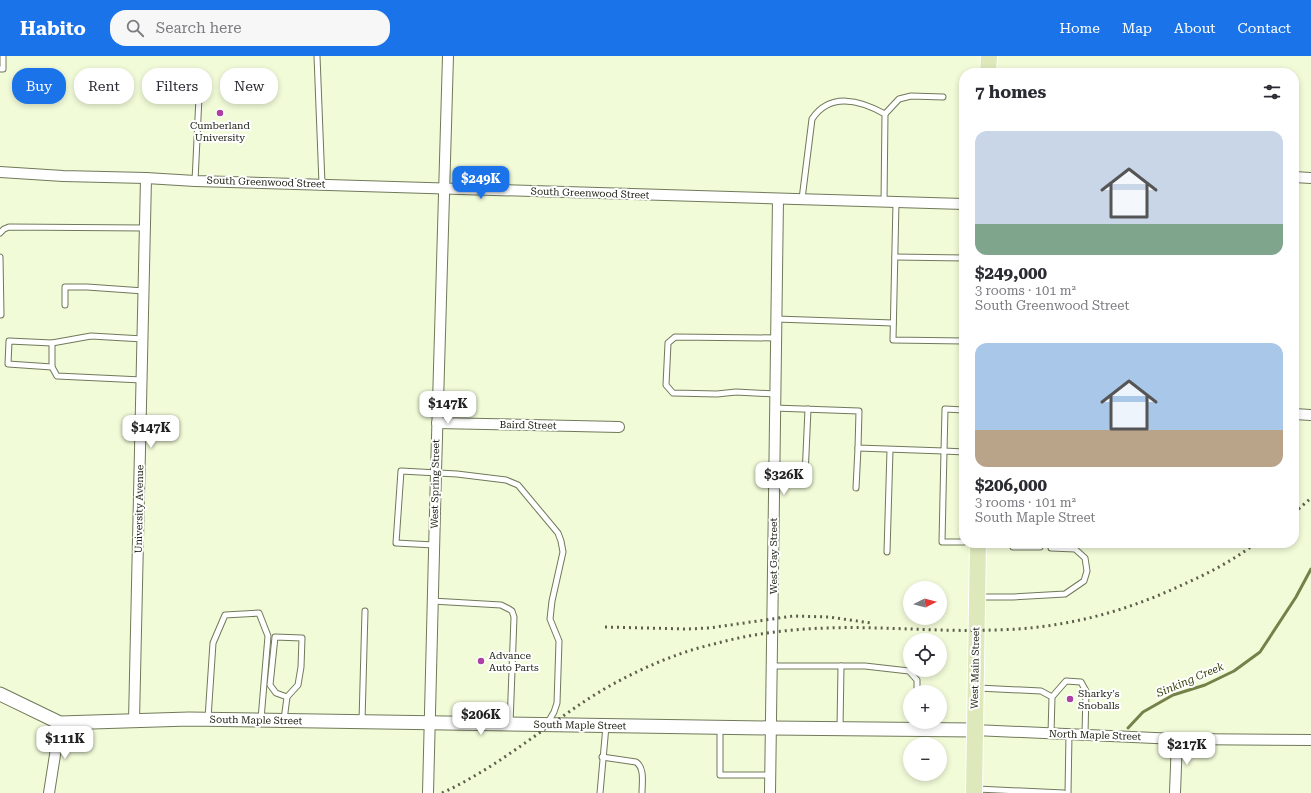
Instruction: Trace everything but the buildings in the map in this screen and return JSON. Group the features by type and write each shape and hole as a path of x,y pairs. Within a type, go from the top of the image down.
{"main road":[{"path":"988,68 989,56"},
{"name":"West Main Street","path":"974,791 978,548"}],"street":[{"name":"West Spring Street","path":"428,793 432,601 448,56"},
{"name":"South Greenwood Street","path":"0,172 195,181 959,204"},
{"path":"1299,177 1311,178"},
{"name":"University Avenue","path":"134,721 146,178"},
{"name":"West Gay Street","path":"770,793 772,728 774,394 778,199"},
{"path":"1299,414 1311,414"},
{"name":"Baird Street","path":"437,422 619,427"},
{"name":"South Maple Street","path":"0,694 60,723 208,719 429,724 546,724 772,728 903,726"},
{"path":"49,793 60,723"},
{"name":"South Maple Street","path":"947,728 974,730"},
{"name":"North Maple Street","path":"974,730 1177,739 1311,740"},
{"path":"1175,793 1177,739"}],"lane":[{"path":"0,69 3,69 3,56"},
{"path":"317,56 322,184"},
{"path":"884,202 885,114 899,99 911,96 943,97"},
{"path":"802,199 812,119 817,111 836,102 845,100 870,106 885,114"},
{"path":"195,181 199,104"},
{"path":"896,202 893,340 959,341"},
{"path":"0,233 9,226 145,228"},
{"path":"0,257 1,315"},
{"path":"895,257 959,258"},
{"path":"65,305 65,287 144,291"},
{"path":"776,319 893,323"},
{"path":"52,367 8,364 9,341 52,343 91,336 143,339"},
{"path":"774,394 736,392 717,394 673,393 666,385 668,343 675,337 776,338"},
{"path":"52,343 52,367 57,376 142,380"},
{"path":"774,408 859,411 856,488"},
{"path":"773,479 805,476 808,409"},
{"path":"959,410 945,410 942,542 959,542"},
{"path":"858,448 959,452"},
{"path":"887,552 890,450"},
{"path":"434,545 396,543 401,471 436,472 506,480 518,486 558,533 563,552 550,613 550,619 558,641 557,703 554,712 546,724"},
{"path":"976,597 1013,597 1065,594 1084,580 1087,571 1086,558 1075,549 1051,548"},
{"path":"432,601 501,605 512,612 514,617 510,724"},
{"path":"362,722 365,611"},
{"path":"208,719 213,643 225,615 259,613 268,636 261,720"},
{"path":"284,721 287,697 298,685 301,667 302,638 275,637 270,684 276,692 287,697"},
{"path":"772,666 865,666 909,671 917,680 917,685"},
{"path":"840,728 841,666"},
{"path":"1051,733 1052,697 1066,682 1081,682 1086,691 1085,734"},
{"path":"975,688 1041,691 1052,697"},
{"path":"600,793 606,725"},
{"path":"720,727 720,775 770,775"},
{"path":"1068,793 1069,734"},
{"path":"602,757 636,762 642,773 642,793"},
{"path":"974,791 1064,793"}],"waterway":[{"name":"Sinking Creek","path":"1128,728 1143,712 1173,695 1205,685 1234,671 1260,652 1296,597 1311,569"}],"railway":[{"path":"1299,509 1311,498"},
{"path":"442,793 496,763 596,694 645,668 697,648 742,637 827,628 993,630 1018,629 1067,623 1115,611 1161,594 1221,566 1249,548"},
{"path":"605,627 687,629 709,628 793,616 829,617 871,623"}],"place":[{"name":"Cumberland University","path":"220,113"},
{"name":"Advance Auto Parts","path":"481,661"},
{"name":"Sharky's Snoballs","path":"1070,699"}]}
